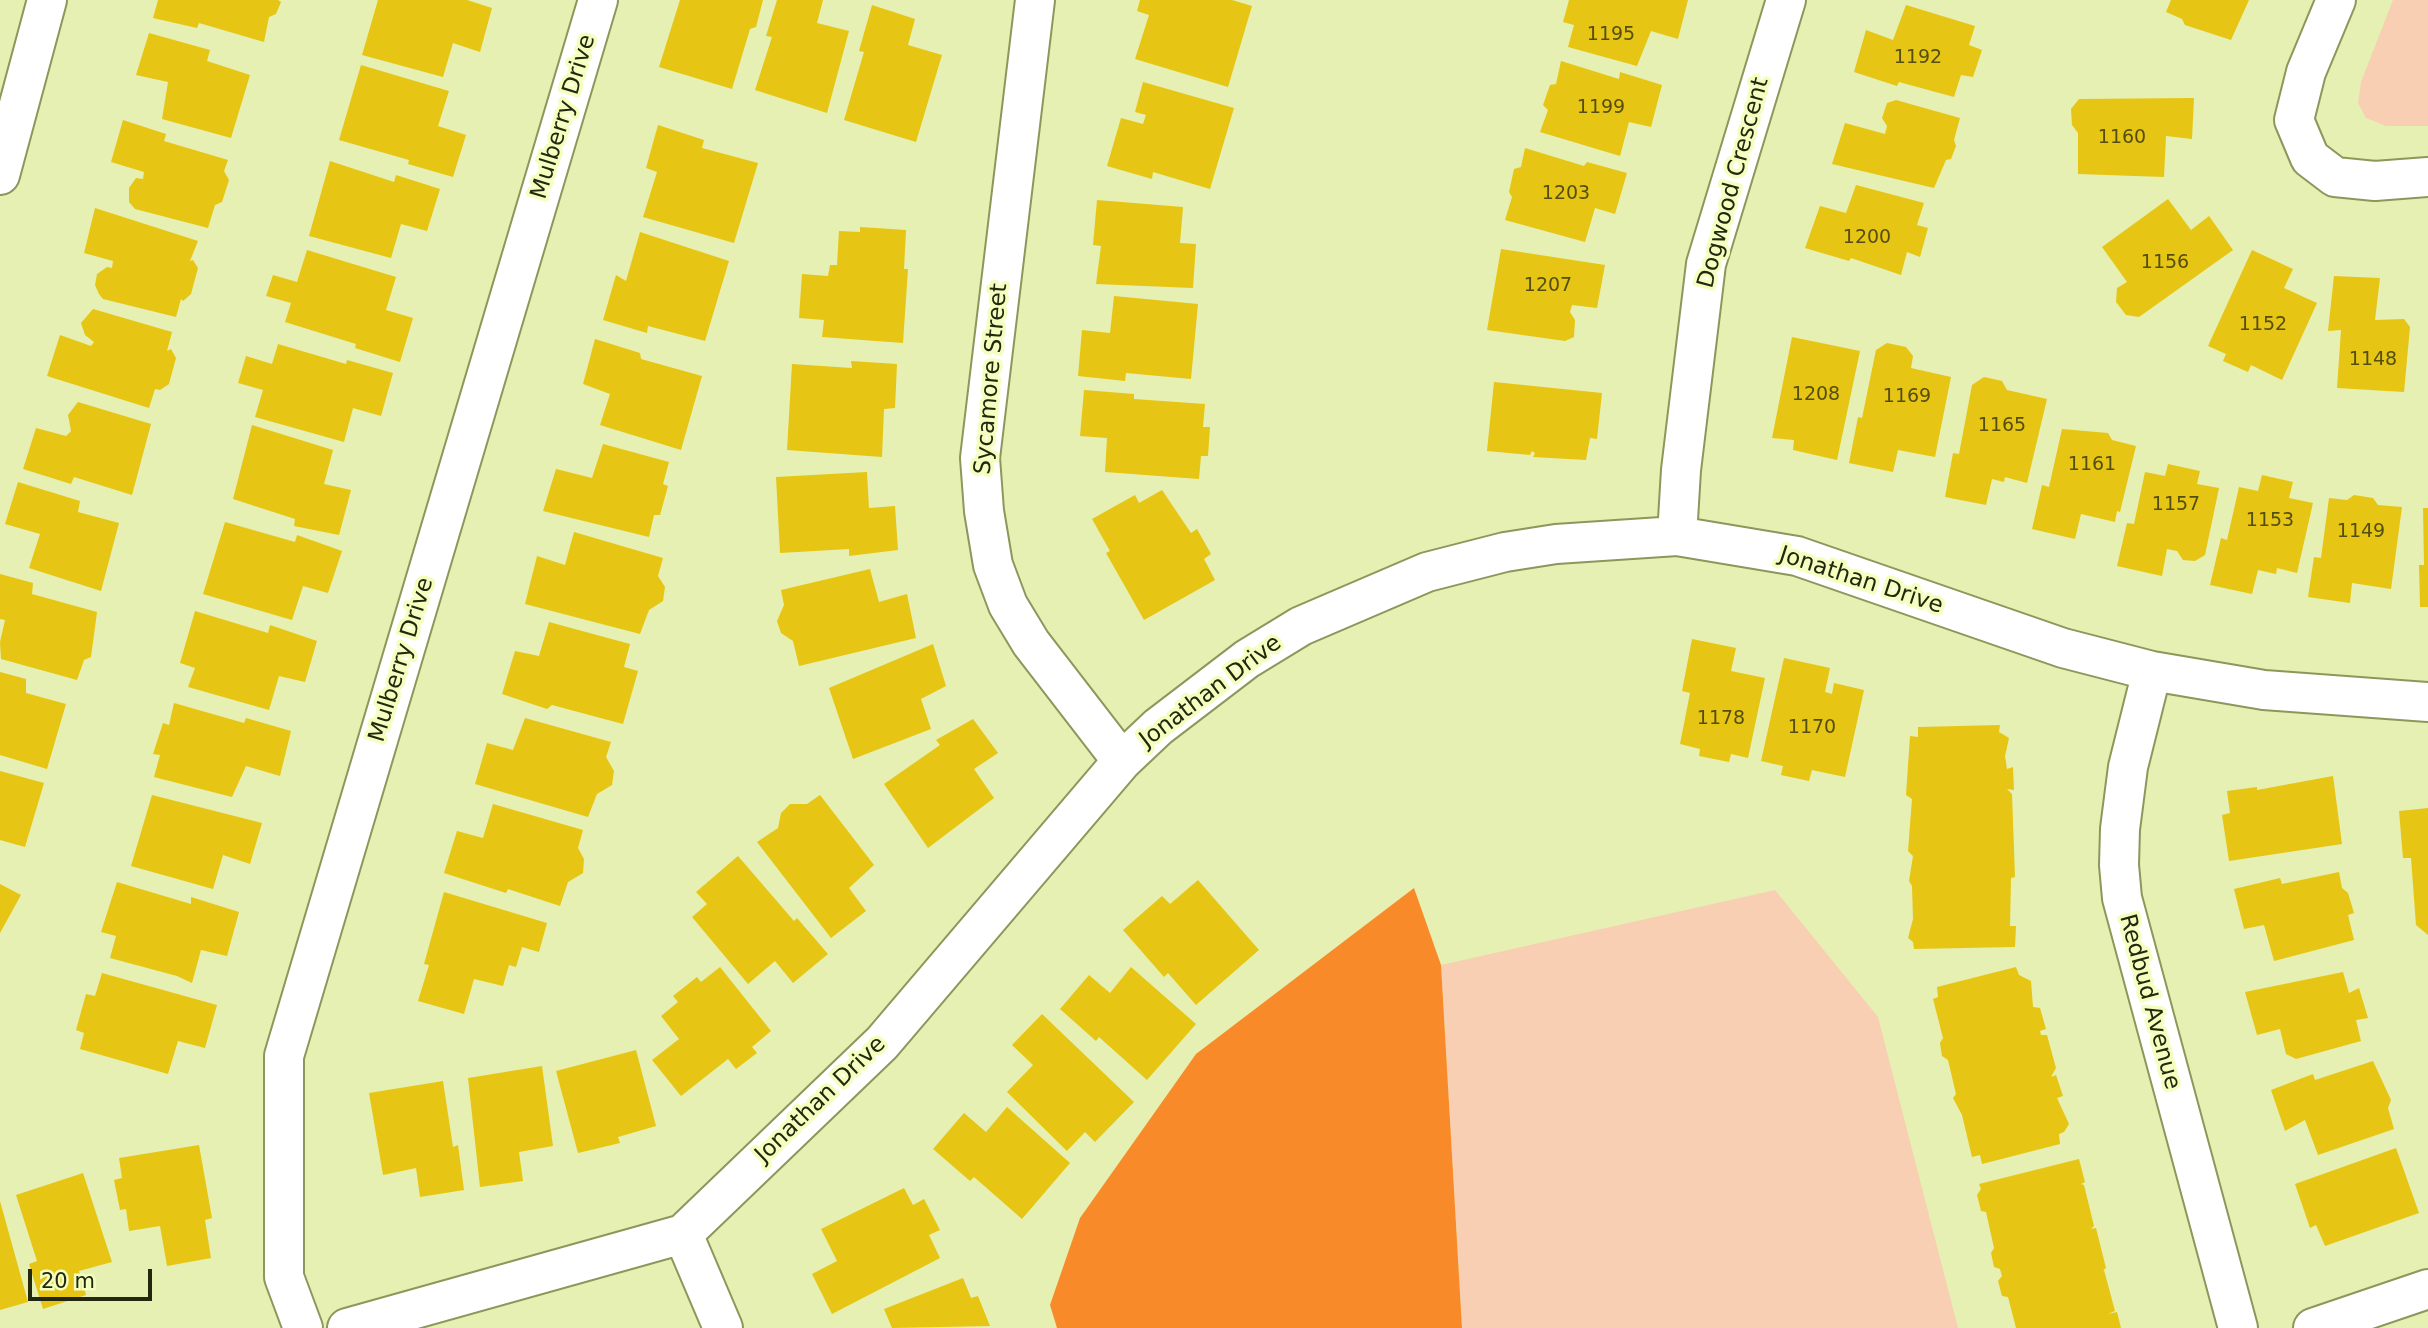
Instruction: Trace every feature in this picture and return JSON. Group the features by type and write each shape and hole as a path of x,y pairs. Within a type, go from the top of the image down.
{"street":[{"path":"0,175 47,0"},
{"name":"Mulberry Drive","path":"303,1328 284,1277 284,1056 598,0"},
{"name":"Sycamore Street","path":"1035,0 979,458 984,512 993,565 1008,605 1031,643 1122,761"},
{"name":"Dogwood Crescent","path":"1677,536 1681,470 1706,264 1786,0"},
{"path":"2336,0 2306,72 2294,120 2310,158 2335,177 2375,181 2428,177"},
{"name":"Jonathan Drive","path":"347,1328 682,1234 882,1043 1122,761 1158,727 1247,659 1301,626 1427,572 1505,552 1556,544 1677,536 1797,556 2063,648 2152,671 2264,690 2428,702"},
{"name":"Redbud Avenue","path":"2152,671 2128,767 2119,865 2122,898 2238,1328"},
{"path":"682,1234 723,1328"},
{"path":"2313,1328 2428,1289"}],"shaded area":[{"path":"2393,0 2428,0 2428,126 2386,126 2366,118 2358,103 2361,82"},
{"path":"1414,888 1441,965 1462,1328 1057,1328 1050,1305 1080,1218 1196,1054"},
{"path":"1775,890 1878,1017 1958,1328 1462,1328 1441,965"}],"building":[{"path":"158,0 281,2 276,14 269,17 264,42 199,23 197,28 153,18"},
{"path":"378,0 467,0 492,8 480,52 453,43 443,77 362,55"},
{"path":"680,0 763,0 756,27 750,29 732,89 659,67"},
{"path":"777,0 823,0 817,23 849,31 827,113 755,90 772,37 766,36"},
{"path":"1140,0 1232,0 1252,6 1228,87 1135,59 1149,15 1137,11"},
{"path":"1569,0 1688,0 1678,39 1651,31 1637,66 1568,47 1574,25 1563,22"},
{"path":"2171,0 2249,0 2231,40 2185,25 2182,19 2166,12"},
{"path":"872,5 915,19 908,45 942,55 916,142 844,120 864,52 859,51"},
{"path":"1906,5 1975,26 1969,45 1982,50 1973,77 1961,75 1954,97 1899,82 1897,86 1854,72 1866,30 1893,40"},
{"path":"149,33 210,50 207,61 250,75 231,138 162,119 168,82 136,75"},
{"path":"1561,61 1619,79 1620,72 1662,85 1651,127 1629,122 1620,156 1540,132 1548,110 1543,105 1550,85 1556,84"},
{"path":"361,65 449,91 438,126 466,135 453,177 408,164 409,160 339,140"},
{"path":"1143,82 1234,108 1210,189 1153,172 1152,179 1107,166 1121,118 1143,124 1146,115 1135,112"},
{"path":"2194,98 2192,139 2166,136 2164,177 2078,174 2078,133 2072,125 2071,109 2079,99"},
{"path":"1896,100 1960,118 1954,140 1956,146 1951,159 1946,160 1934,188 1832,164 1845,123 1885,134 1887,126 1882,118 1887,103"},
{"path":"123,120 166,134 164,141 228,160 224,171 229,180 222,202 215,205 208,228 135,209 129,202 129,188 136,178 143,179 144,172 111,162"},
{"path":"658,125 704,140 702,148 758,163 734,243 643,217 657,172 646,168"},
{"path":"1525,148 1584,166 1587,162 1627,173 1615,214 1595,208 1585,242 1505,220 1512,197 1509,192 1514,169 1521,167"},
{"path":"330,161 394,182 396,175 440,189 427,231 401,224 391,258 309,236"},
{"path":"1856,185 1924,203 1917,225 1928,228 1920,257 1907,252 1901,275 1851,258 1849,261 1805,248 1820,206 1846,213"},
{"path":"2168,199 2191,230 2209,216 2233,250 2139,317 2126,315 2116,302 2117,288 2127,282 2102,247"},
{"path":"1097,200 1183,207 1180,243 1196,244 1193,288 1096,284 1101,246 1093,245"},
{"path":"95,208 198,241 190,261 193,260 198,268 191,294 183,301 181,299 176,317 103,299 99,294 95,285 97,274 107,267 112,268 113,261 84,253"},
{"path":"860,227 906,230 904,269 908,269 903,343 822,337 824,320 799,318 802,274 828,276 830,265 837,265 839,231 860,232"},
{"path":"640,232 729,261 705,341 648,326 647,333 603,320 616,275 626,281"},
{"path":"1501,249 1605,265 1597,308 1572,305 1570,312 1575,320 1574,337 1565,341 1487,330"},
{"path":"307,250 396,277 386,310 413,318 400,362 355,348 356,344 285,322 291,303 266,296 273,275 297,282"},
{"path":"2252,250 2293,269 2284,288 2317,303 2282,380 2251,365 2248,372 2223,361 2226,354 2208,346"},
{"path":"2334,276 2380,278 2375,320 2404,319 2410,327 2404,392 2337,388 2341,330 2328,331"},
{"path":"1114,296 1198,304 1191,379 1126,373 1125,381 1078,376 1082,330 1110,333"},
{"path":"93,309 172,332 167,351 171,349 176,358 169,384 160,390 155,389 149,408 47,376 60,335 91,346 94,342 85,335 81,323"},
{"path":"1792,337 1860,351 1837,460 1793,450 1794,440 1772,438"},
{"path":"595,339 640,353 641,359 702,376 681,450 600,425 610,394 583,384"},
{"path":"1887,343 1906,347 1913,356 1911,368 1951,377 1935,457 1898,450 1893,472 1849,463 1858,417 1862,418 1876,350"},
{"path":"278,344 346,364 347,360 393,373 381,416 353,408 344,442 255,417 263,390 238,383 246,356 272,364"},
{"path":"851,361 897,364 895,408 884,409 882,457 787,450 792,364 852,368"},
{"path":"1984,377 2002,381 2007,390 2047,399 2027,483 2005,477 2004,482 1992,479 1986,505 1945,497 1953,453 1959,454 1972,385"},
{"path":"1494,382 1602,393 1597,439 1590,438 1586,460 1533,457 1535,453 1532,451 1530,455 1487,451"},
{"path":"1084,390 1134,394 1134,399 1205,404 1203,427 1210,427 1208,456 1201,456 1199,479 1105,472 1107,438 1080,436"},
{"path":"78,402 151,424 132,495 74,477 71,484 23,469 36,428 66,436 71,431 68,415"},
{"path":"252,425 333,450 324,484 351,490 339,535 294,526 295,519 233,499"},
{"path":"2062,429 2108,433 2112,440 2136,446 2120,512 2117,511 2115,522 2081,514 2075,539 2032,529 2042,485 2049,487"},
{"path":"603,444 669,462 663,484 668,486 660,515 654,515 649,537 543,511 556,469 592,478"},
{"path":"2168,464 2200,471 2197,484 2219,488 2205,555 2195,561 2183,560 2177,551 2167,549 2162,576 2117,566 2127,523 2134,524 2145,472 2165,476"},
{"path":"867,472 869,508 895,506 898,550 849,556 849,549 780,553 776,477"},
{"path":"2262,475 2293,482 2289,498 2313,503 2297,573 2277,568 2276,574 2258,570 2252,594 2210,585 2221,538 2227,540 2239,487 2258,491"},
{"path":"18,482 80,501 78,512 119,523 101,591 29,568 40,534 5,524"},
{"path":"1162,490 1191,533 1197,529 1211,554 1204,559 1215,580 1144,620 1106,553 1110,551 1092,519 1135,495 1139,503"},
{"path":"2354,495 2373,498 2378,505 2402,507 2391,589 2352,583 2350,603 2308,597 2314,557 2321,558 2329,498 2347,500"},
{"path":"2423,508 2428,508 2428,607 2420,607 2419,565 2424,565"},
{"path":"225,522 295,542 297,535 342,551 328,593 303,586 292,620 203,594"},
{"path":"574,532 663,558 658,576 665,587 663,601 649,610 640,634 525,604 537,556 565,565"},
{"path":"870,569 879,602 907,594 916,638 799,666 793,641 781,633 777,621 784,605 781,590"},
{"path":"0,574 33,583 32,594 97,612 91,657 84,660 77,680 1,659 0,642 5,620 0,619"},
{"path":"195,611 268,633 270,625 317,641 305,682 279,676 269,710 188,687 195,668 180,663"},
{"path":"549,622 630,644 624,667 638,671 623,724 552,705 547,709 502,694 515,651 539,656"},
{"path":"1692,639 1736,648 1731,671 1765,678 1748,758 1731,754 1729,762 1699,756 1700,749 1680,744 1690,693 1682,691"},
{"path":"933,644 946,686 921,699 931,729 853,759 829,688"},
{"path":"1784,658 1830,668 1825,692 1832,694 1834,683 1864,690 1845,777 1812,770 1809,781 1781,775 1783,766 1761,761"},
{"path":"0,672 26,679 26,693 66,704 47,769 0,755"},
{"path":"174,703 244,723 246,718 291,731 280,776 246,766 232,797 154,777 160,755 153,754 163,723 169,725"},
{"path":"525,718 611,742 606,757 614,771 612,785 597,794 588,817 475,784 487,743 513,750"},
{"path":"973,719 998,753 974,769 994,798 928,848 884,784 940,745 936,740"},
{"path":"2000,725 1999,732 2009,738 2005,756 2007,769 2013,767 2014,790 2007,789 2012,794 2015,877 2011,878 2010,926 2016,926 2015,947 1914,949 1913,942 1908,938 1913,919 1912,886 1909,881 1913,856 1908,851 1912,799 1906,795 1910,736 1918,737 1918,727"},
{"path":"0,771 44,783 25,847 0,840"},
{"path":"2333,776 2342,844 2229,861 2222,815 2230,813 2227,791 2257,787 2257,790"},
{"path":"152,795 262,823 250,864 223,855 213,889 131,866"},
{"path":"820,795 874,865 849,888 866,911 831,938 757,842 778,828 781,813 790,804 807,804"},
{"path":"493,804 583,830 578,848 584,859 583,873 568,882 560,906 508,889 506,893 444,873 457,831 483,838"},
{"path":"2428,808 2428,935 2416,925 2411,858 2403,858 2399,811"},
{"path":"738,856 794,921 797,918 828,954 793,983 775,961 748,984 692,917 707,904 696,892"},
{"path":"2339,872 2342,888 2348,893 2354,913 2348,915 2354,940 2274,961 2264,925 2244,929 2234,889 2280,878 2282,884"},
{"path":"1198,880 1259,950 1196,1005 1168,973 1164,977 1123,930 1162,896 1170,904"},
{"path":"117,882 191,904 191,897 239,912 227,956 201,950 192,983 177,976 110,958 116,936 101,932"},
{"path":"0,884 21,895 0,933"},
{"path":"444,892 547,923 539,952 522,947 516,967 509,965 503,986 474,979 464,1014 418,1001 429,965 424,964"},
{"path":"720,967 771,1031 752,1047 757,1053 736,1069 728,1059 681,1096 652,1060 679,1039 661,1016 678,1002 673,996 697,977 701,982"},
{"path":"1131,967 1196,1024 1147,1080 1099,1037 1096,1041 1060,1009 1089,975 1110,993"},
{"path":"2016,967 2019,975 2031,981 2033,1007 2040,1008 2046,1029 2040,1031 2041,1035 2047,1035 2056,1068 2051,1077 2056,1075 2063,1096 2057,1098 2069,1124 2064,1132 2059,1134 2060,1144 1982,1164 1980,1155 1972,1157 1962,1115 1953,1098 1956,1094 1948,1060 1942,1056 1940,1043 1943,1038 1933,999 1938,997 1937,987"},
{"path":"2343,972 2349,993 2359,988 2368,1018 2356,1020 2361,1041 2296,1059 2286,1054 2280,1029 2257,1035 2245,992"},
{"path":"102,973 217,1005 205,1048 178,1041 168,1074 80,1049 84,1033 76,1030 86,994 95,996"},
{"path":"1042,1014 1134,1102 1095,1142 1085,1132 1067,1151 1007,1092 1033,1065 1012,1045"},
{"path":"636,1050 656,1126 618,1137 620,1143 578,1153 556,1071"},
{"path":"2373,1061 2391,1100 2388,1108 2394,1129 2318,1155 2305,1120 2285,1131 2271,1090 2313,1074 2315,1080"},
{"path":"542,1066 553,1146 519,1152 523,1181 480,1187 468,1078"},
{"path":"443,1081 453,1147 458,1145 464,1190 420,1197 416,1168 383,1175 369,1093"},
{"path":"1007,1107 1070,1163 1022,1219 974,1177 970,1181 933,1149 964,1113 986,1132"},
{"path":"199,1145 212,1218 205,1220 211,1258 167,1266 160,1226 129,1231 126,1209 120,1210 114,1180 122,1178 119,1158"},
{"path":"2396,1148 2419,1213 2325,1246 2316,1225 2310,1228 2295,1184"},
{"path":"2079,1159 2085,1182 2081,1184 2084,1185 2094,1226 2091,1229 2096,1228 2106,1268 2102,1271 2104,1270 2115,1311 2108,1314 2117,1312 2121,1328 2016,1328 2008,1297 2002,1296 1998,1281 2002,1276 2000,1269 1994,1267 1991,1253 1994,1248 1986,1212 1981,1211 1977,1195 1981,1189 1979,1184"},
{"path":"83,1173 112,1262 79,1271 86,1295 43,1309 29,1264 37,1261 16,1195"},
{"path":"904,1188 913,1205 924,1199 940,1230 929,1235 940,1258 832,1314 812,1274 837,1261 821,1229"},
{"path":"0,1201 28,1302 0,1310"},
{"path":"963,1278 971,1298 978,1296 990,1326 892,1328 884,1309"}]}
